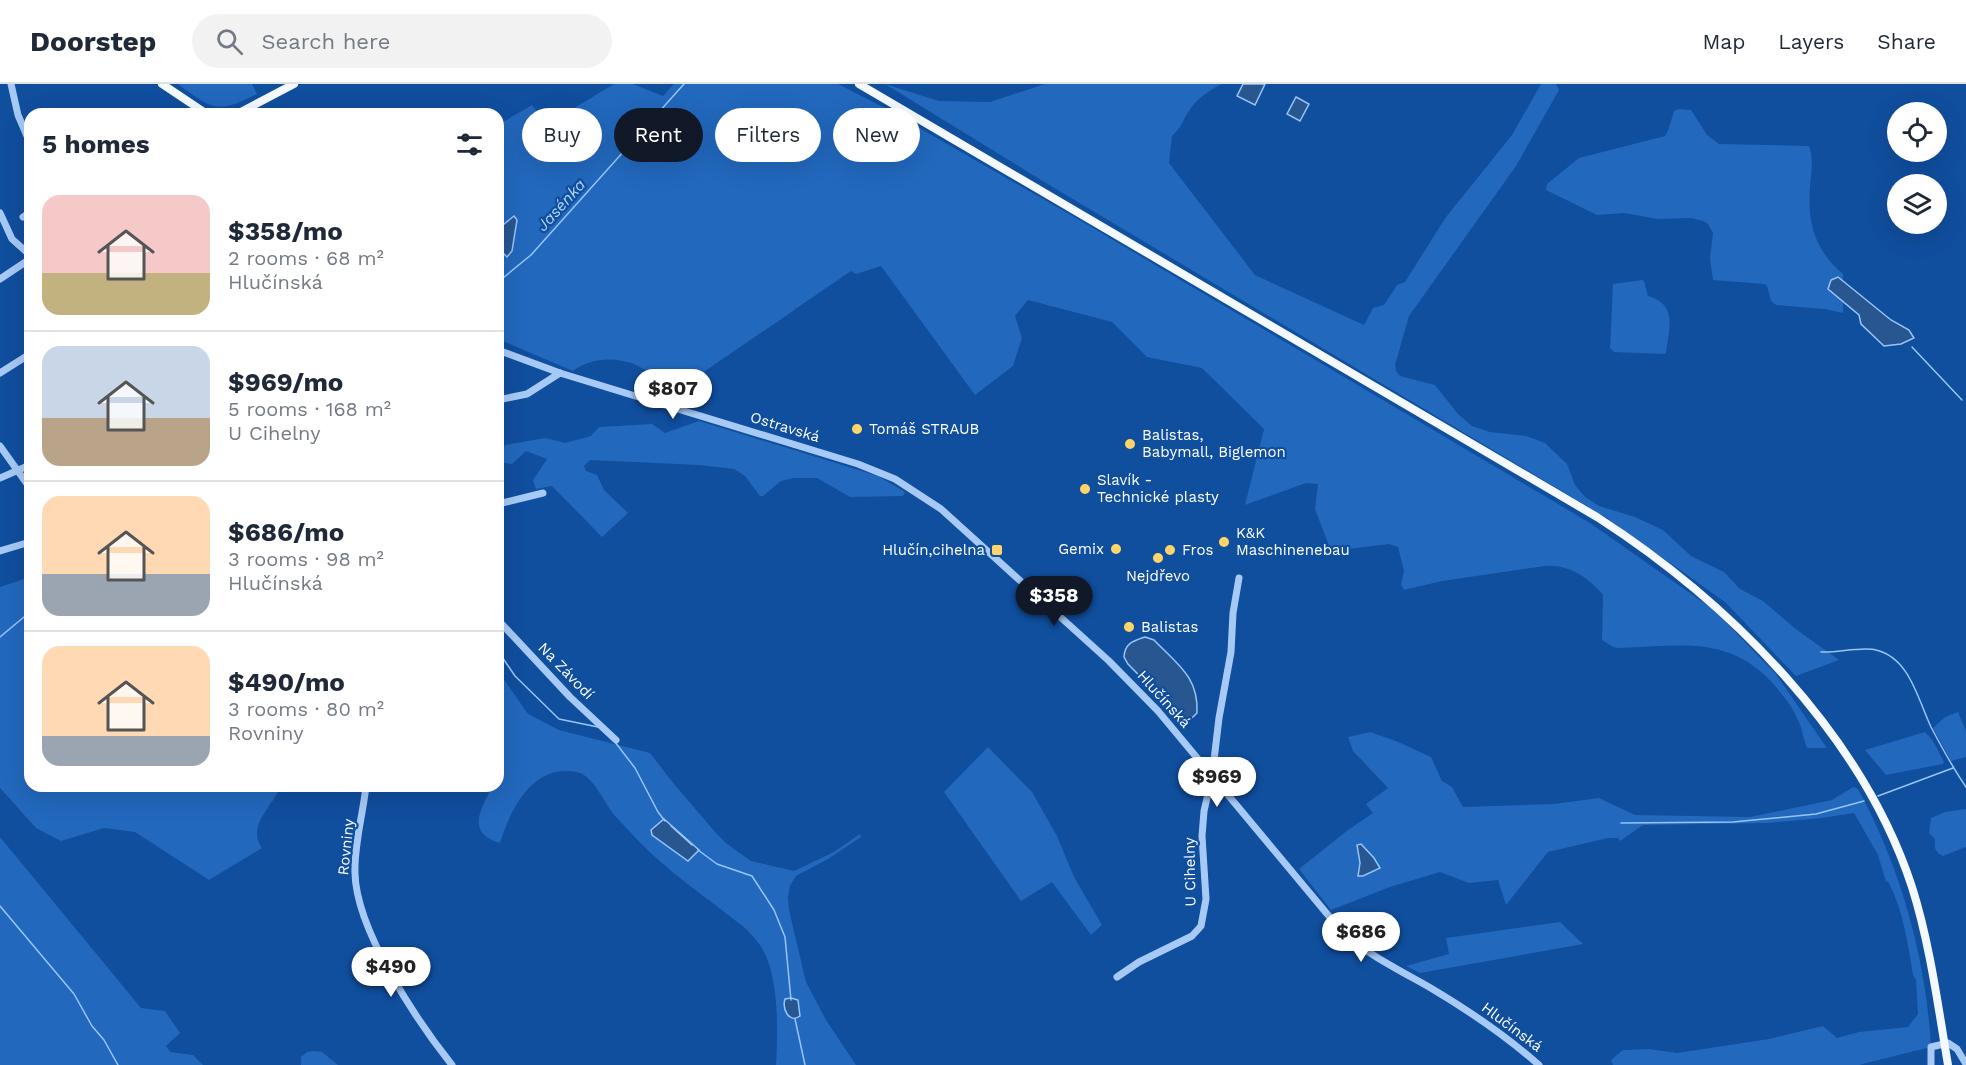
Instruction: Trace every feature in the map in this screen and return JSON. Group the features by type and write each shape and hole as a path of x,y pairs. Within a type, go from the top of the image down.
{"main road":[{"path":"162,84 187,108"},
{"path":"248,108 294,84"},
{"path":"859,84 1597,517 1654,556 1730,620 1778,669 1813,711 1864,785 1885,822 1903,864 1923,927 1948,1065"}],"street":[{"path":"11,84 18,116 24,130"},
{"path":"0,213 12,238 24,251"},
{"path":"0,279 24,261"},
{"name":"Ostravská","path":"504,352 560,373 858,464"},
{"path":"0,373 24,358"},
{"path":"504,399 523,396 560,373"},
{"path":"0,446 24,479"},
{"name":"Hlučínská","path":"858,464 909,487 951,516 1126,677 1158,711 1343,933 1369,953 1481,1019 1539,1065"},
{"path":"0,478 24,468"},
{"path":"504,503 543,493"},
{"path":"0,551 24,544"},
{"name":"U Cihelny","path":"1117,977 1139,962 1192,936 1201,926 1206,899 1202,823 1212,777 1219,717 1231,652 1233,613 1239,578"},
{"name":"Na Závodí","path":"504,626 570,697 616,740"},
{"name":"Rovniny","path":"365,792 355,872 358,897 386,963 414,1014 452,1065"},
{"path":"1931,1065 1931,1047 1948,1043 1957,1049 1966,1064"}],"shaded area":[{"path":"178,84 252,84 257,94 233,105 216,106 199,99"},
{"path":"614,84 633,84 663,96 674,84 838,84 885,108 833,108 833,162 920,162 920,128 1076,218 1590,523 1714,610 1775,673 1827,748 1807,748 1799,721 1788,702 1759,670 1741,658 1704,647 1684,645 1618,648 1602,640 1603,595 1584,577 1570,570 1545,566 1442,581 1404,590 1401,584 1404,571 1398,547 1389,544 1331,551 1315,509 1318,484 1306,483 1245,505 1264,429 1202,368 1147,357 1112,322 1028,300 1015,316 1022,338 1013,366 975,395 881,266 856,274 851,271 702,373 700,386 691,389 674,387 636,365 620,360 595,361 573,371 504,342 504,121 522,111 522,162 602,162 602,108 574,108"},
{"path":"885,84 939,101 990,102 1045,84 1222,84 1209,91 1188,112 1179,129 1172,136 1169,163 1255,275 1364,325 1373,308 1384,305 1397,285 1405,282 1446,217 1512,135 1541,84 1556,84 1559,90 1516,166 1409,316 1395,365 1396,371 1400,376 1435,385 1458,414 1472,426 1490,432 1526,436 1545,443 1567,464 1575,485 1585,497 1599,506 1635,517 1663,530 1691,556 1724,572 1740,589 1763,601 1797,630 1839,660 1796,676 1725,602 1607,518 1041,180"},
{"path":"1243,84 1265,84 1255,105 1237,96"},
{"path":"1296,97 1309,104 1300,121 1287,114"},
{"path":"1691,110 1707,135 1719,144 1809,146 1812,161 1809,200 1812,224 1819,246 1843,274 1843,313 1825,309 1776,305 1771,301 1767,286 1764,284 1713,280 1710,258 1713,233 1708,224 1703,221 1691,218 1658,219 1624,213 1597,215 1546,190 1547,184 1579,158 1665,136 1674,111"},
{"path":"514,216 517,220 512,251 507,257 504,254 504,224"},
{"path":"1838,277 1891,320 1909,330 1914,338 1901,344 1884,346 1861,324 1859,315 1828,289 1831,280"},
{"path":"1642,280 1648,296 1658,300 1668,311 1670,327 1666,353 1614,352 1610,348 1613,284"},
{"path":"699,421 878,476 905,492 903,496 850,497 817,478 793,478 781,481 760,496 745,476 734,469 699,465 590,460 584,466 586,471 597,475 604,490 628,513 602,537 552,486 536,489 533,480 547,459 526,451 512,464 504,463 505,445 545,438 565,443 591,436 599,427 652,424 665,433"},
{"path":"24,579 24,792 278,792 259,824 258,840 262,848 209,880 135,832 104,828 61,841 36,828 0,788 0,587"},
{"path":"1145,637 1154,640 1190,680 1197,701 1197,713 1190,720 1181,718 1128,664 1124,657 1128,646 1133,641"},
{"path":"504,680 528,714 559,730 650,753 716,833 751,861 794,871 834,852 860,834 861,837 828,859 796,876 790,886 788,897 806,982 826,1020 856,1065 776,1065 775,990 768,962 761,947 745,928 677,876 650,852 613,813 595,786 585,776 564,771 550,774 537,781 518,802 500,843 489,839 482,833 479,826 484,803 490,792 504,792","holes":["664,820 698,849 688,861 652,835 651,830"]},
{"path":"1958,712 1966,731 1966,757 1951,761 1933,728 1945,717"},
{"path":"1370,732 1431,757 1442,781 1452,787 1463,807 1554,804 1599,798 1635,815 1750,817 1832,800 1853,787 1858,789 1887,850 1909,914 1924,980 1931,1047 1859,1065 1613,1065 1611,1060 1623,1050 1649,1049 1677,1053 1769,1039 1823,1026 1837,1038 1859,1032 1908,1027 1918,1014 1916,980 1913,975 1904,927 1898,904 1888,881 1886,882 1878,855 1854,813 1766,823 1643,825 1620,841 1618,838 1608,838 1548,852 1506,905 1498,880 1469,883 1440,872 1390,887 1331,910 1299,869 1373,813 1366,804 1388,788 1353,751 1348,737"},
{"path":"1925,732 1933,741 1943,764 1886,775 1865,750"},
{"path":"988,747 1032,792 1057,836 1074,877 1102,925 1091,935 1052,882 1021,901 944,792"},
{"path":"1966,809 1966,847 1943,856 1937,851 1935,839 1929,833 1931,818 1945,812"},
{"path":"664,819 699,850 688,861 652,835 651,830"},
{"path":"0,837 141,1008 165,1011 180,1033 166,1046 170,1052 193,1055 203,1065 0,1065"},
{"path":"1361,844 1380,868 1358,876 1360,863 1357,845"},
{"path":"1560,922 1583,944 1420,973 1406,966 1449,954 1446,938"},
{"path":"785,999 798,1000 800,1016 796,1018 787,1014 785,1007"},
{"path":"307,1052 322,1052 338,1065 301,1065 301,1057"}],"waterway":[{"name":"Jasénka","path":"504,277 531,255 684,84"},
{"path":"1912,347 1962,400"},
{"name":"Jasénka","path":"0,637 24,617"},
{"path":"1821,652 1871,649 1888,654 1897,662 1911,681 1931,727 1966,787"},
{"path":"504,660 515,676 559,719 598,727"},
{"path":"615,742 635,768 665,821"},
{"path":"1878,796 1953,768"},
{"path":"1621,823 1733,822 1816,814 1864,801"},
{"path":"671,826 692,845"},
{"path":"698,850 717,864 752,876 774,910 785,937 791,1000"},
{"path":"0,906 74,994 118,1065"},
{"path":"795,1019 805,1065"}],"place":[{"name":"Tomáš STRAUB","path":"857,429"},
{"name":"Balistas, Babymall, Biglemon","path":"1130,444"},
{"name":"Slavík - Technické plasty","path":"1085,489"},
{"name":"K&K Maschinenebau","path":"1224,542"},
{"name":"Gemix","path":"1116,549"},
{"name":"Hlučín,cihelna","path":"997,550"},
{"name":"Fros","path":"1170,550"},
{"name":"Nejdřevo","path":"1158,558"},
{"name":"Balistas","path":"1129,627"}]}
